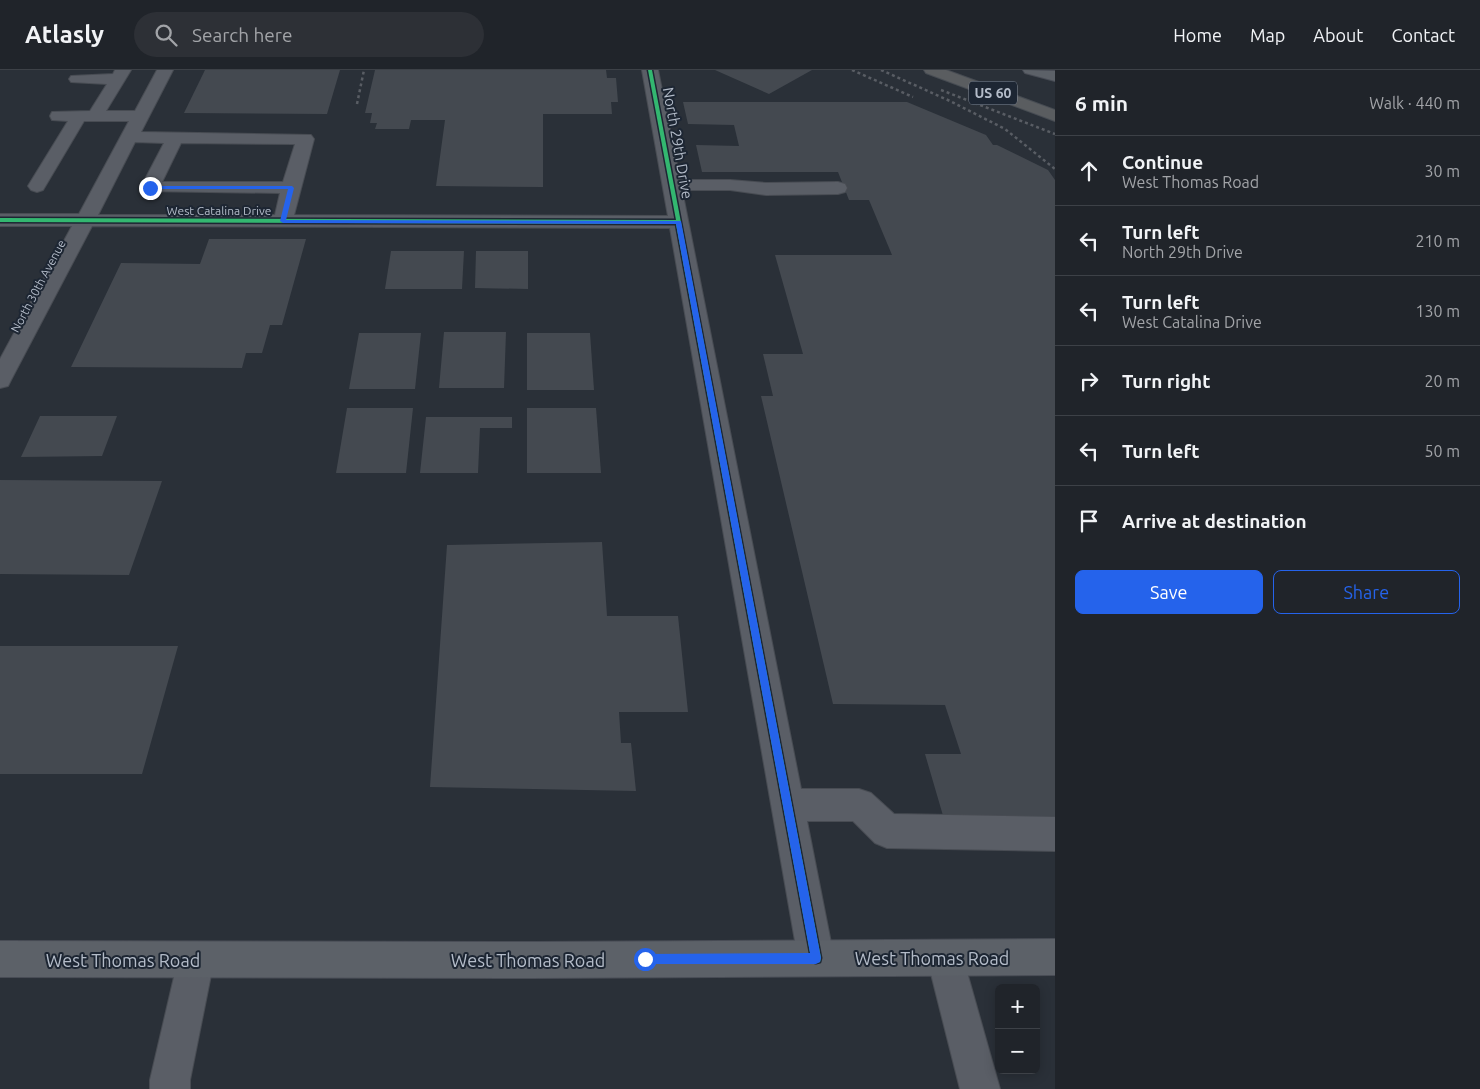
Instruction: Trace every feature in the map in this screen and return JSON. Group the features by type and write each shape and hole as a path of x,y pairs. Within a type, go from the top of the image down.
{"highway":[{"name":"US 60","path":"932,70 1055,116"}],"main road":[{"path":"1030,70 1055,76"},
{"name":"West Thomas Road","path":"0,959 1055,957"}],"street":[{"name":"North 30th Avenue","path":"0,380 141,116 136,97 165,70"},
{"name":"North 29th Drive","path":"650,70 816,958"},
{"path":"77,79 120,74"},
{"path":"37,186 87,116 107,97 120,74"},
{"path":"107,97 136,97"},
{"path":"58,116 141,116"},
{"path":"130,137 305,139 283,221"},
{"path":"175,138 150,188 292,188"},
{"path":"672,185 730,184 766,189 838,188"},
{"name":"West Catalina Drive","path":"0,220 678,222"},
{"path":"788,805 860,805 887,831 1055,834"},
{"path":"945,958 980,1089"},
{"path":"170,1089 170,1080 196,960"}],"building":[{"path":"205,70 340,70 327,114 184,113"},
{"path":"375,70 606,70 607,78 616,78 618,102 611,102 612,114 543,114 543,187 436,186 445,120 411,120 409,129 375,129 377,123 370,123 372,113 365,113"},
{"path":"715,70 812,70 769,94"},
{"path":"683,102 907,102 986,135 993,145 997,145 1048,170 1055,180 1055,819 944,819 925,754 961,754 945,705 833,704 761,396 773,396 763,354 803,354 775,255 892,255 869,200 849,200 838,172 702,172 696,145 739,146 734,125 688,124"},
{"path":"209,239 306,239 282,325 270,325 262,353 246,353 242,368 71,367 121,263 200,264"},
{"path":"391,251 464,251 462,289 385,289"},
{"path":"476,251 528,251 528,289 475,288"},
{"path":"444,332 506,332 504,388 439,388"},
{"path":"359,333 421,333 415,389 349,389"},
{"path":"527,333 590,333 594,390 527,390"},
{"path":"347,408 413,408 406,473 336,473"},
{"path":"527,408 596,408 601,473 527,473"},
{"path":"40,416 117,416 102,456 21,457"},
{"path":"426,417 512,417 512,428 480,428 478,473 420,473"},
{"path":"0,480 162,481 129,575 0,574"},
{"path":"602,542 607,616 678,616 688,712 619,712 621,743 631,743 636,791 430,787 447,545"},
{"path":"0,646 178,646 142,774 0,774"}],"railway":[{"path":"357,104 364,70"},
{"path":"852,70 913,97"},
{"path":"881,70 950,101 1005,129 1055,169"},
{"path":"941,90 1055,134"}],"cycle path":[{"path":"650,70 816,958"},
{"path":"0,220 679,222"}],"route":[{"path":"150,188 292,188 283,221 678,222 816,958 645,959"}]}
